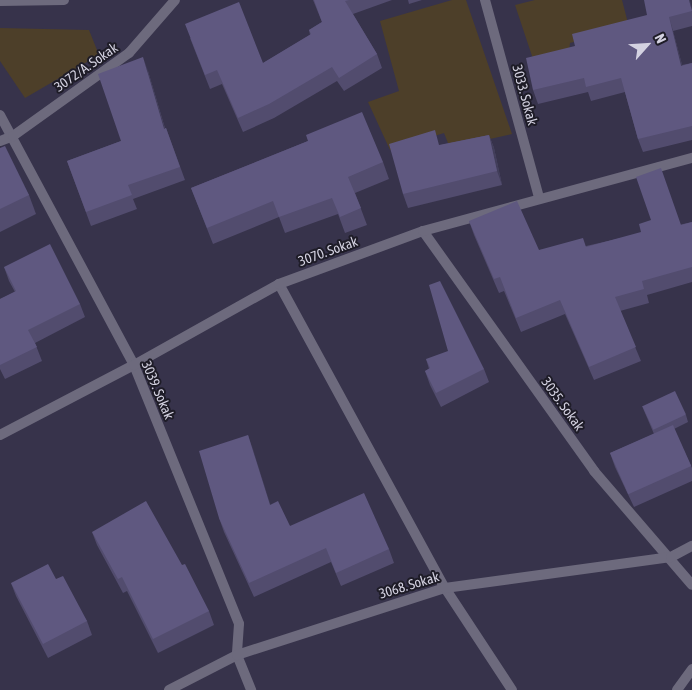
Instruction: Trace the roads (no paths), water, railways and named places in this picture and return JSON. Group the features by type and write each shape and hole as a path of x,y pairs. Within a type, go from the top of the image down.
{"street":[{"path":"0,1 64,0"},
{"name":"3072/A. Sokak","path":"0,142 13,136 129,53 175,0"},
{"name":"3033. Sokak","path":"485,0 539,198"},
{"name":"3039. Sokak","path":"0,115 13,136 134,365 239,624 237,655 251,690"},
{"name":"3070. Sokak","path":"0,435 134,365 279,284 423,231 692,158"},
{"name":"3035. Sokak","path":"423,231 594,471 671,558 692,585"},
{"path":"279,284 445,588 512,690"},
{"path":"671,558 692,546"},
{"name":"3068. Sokak","path":"170,690 237,655 445,588 671,558"},
{"path":"677,690 692,669"}]}
